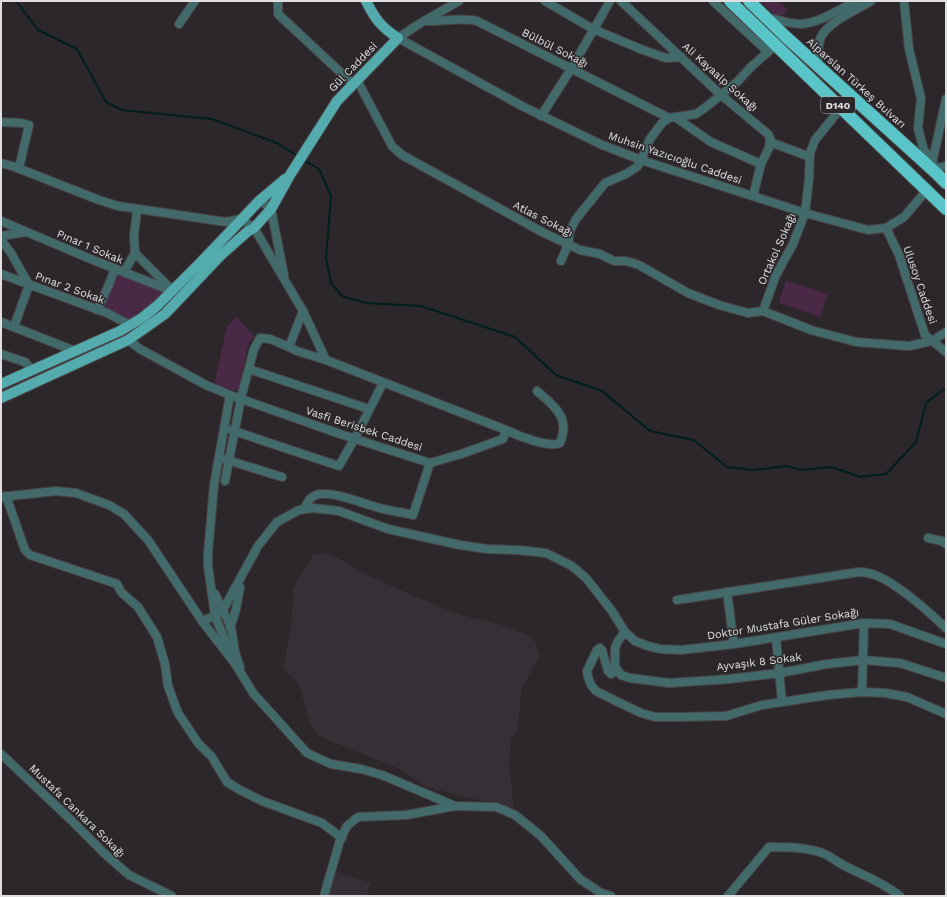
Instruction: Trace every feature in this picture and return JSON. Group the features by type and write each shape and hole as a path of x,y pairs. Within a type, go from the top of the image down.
{"highway":[{"name":"D140","path":"730,1 772,49 841,108 946,209"},
{"name":"Alparslan Türkeş Bulvarı","path":"749,1 819,67 940,170"},
{"path":"926,169 940,170 937,186 932,190 922,187 918,176 921,171 926,169"}],"main road":[{"path":"366,1 383,28 398,38"},
{"name":"Gül Caddesi","path":"1,398 129,339 165,314 220,256 247,232 254,228 271,209 290,175 337,101 398,38"},
{"name":"Gül Caddesi","path":"1,384 130,325 158,305 260,200 290,175"},
{"path":"129,339 130,325 142,331"}],"street":[{"path":"179,24 195,1"},
{"name":"Atlas Sokağı","path":"278,1 278,14 355,82 392,146 402,155 544,234 568,245 580,250 600,254 614,261 626,261 639,265 688,293 719,305 748,312 762,312"},
{"name":"Gül Caddesi","path":"398,38 459,1"},
{"path":"545,1 593,29 643,50 666,58 681,56"},
{"path":"541,116 572,70 593,29 610,1"},
{"name":"Ali Kayaalp Sokağı","path":"622,1 721,95 768,134 770,142"},
{"path":"561,261 568,245 570,231 576,219 605,183 626,174 636,167 641,160 653,134 662,123 672,118 696,114 738,82 752,66 772,49 713,1"},
{"path":"765,17 787,23 802,24 816,21 856,1"},
{"path":"819,67 818,50 821,36 831,24 871,1"},
{"path":"904,1 909,49 921,98 918,128 924,151 940,170"},
{"name":"Bülbül Sokağı","path":"425,21 436,22 456,19 477,21 572,70 672,118 711,142 761,164"},
{"name":"Muhsin Yazıcıoğlu Caddesi","path":"398,38 541,116 600,144 641,160 805,213 868,230 886,228 904,217 922,187"},
{"path":"940,170 946,99"},
{"name":"Ortakol Sokağı","path":"762,312 776,275 793,244 805,213 810,157 815,140 841,108"},
{"path":"1,122 22,123 29,125 19,168"},
{"path":"753,196 761,164 769,148 770,142 810,157"},
{"path":"1,164 19,168 99,200 118,206 226,222 241,220 254,228 303,311 326,360"},
{"path":"260,200 271,209 284,278"},
{"path":"124,272 135,253 134,236 137,210"},
{"name":"Pınar 1 Sokak","path":"1,221 115,269 172,291"},
{"name":"Ulusoy Caddesi","path":"886,228 900,255 925,335 932,341"},
{"path":"1,236 27,232"},
{"path":"1,240 11,253 29,285 14,328"},
{"path":"135,253 172,291"},
{"path":"97,310 115,269"},
{"name":"Pınar 2 Sokak","path":"1,274 97,310 130,325"},
{"path":"289,347 303,311"},
{"name":"Ulusoy Caddesi","path":"762,312 811,330 856,342 908,346 932,341"},
{"path":"1,322 75,351"},
{"path":"946,332 932,341 946,352"},
{"path":"225,481 241,398 254,349 260,338 270,340 297,351 326,360 522,437 556,445 560,443 562,438 564,427 562,417 549,400 537,391"},
{"name":"Vasfi Berisbek Caddesi","path":"129,339 140,349 206,385 230,396 241,398 355,438 430,462 461,454 504,439 506,430"},
{"path":"1,354 25,362 32,370"},
{"path":"249,369 369,409"},
{"path":"225,428 339,466 383,383"},
{"path":"230,396 214,485 208,538 208,566 215,616 236,665 263,706 280,723 300,748 307,753 332,764 361,769 382,775 455,806"},
{"path":"219,457 282,477"},
{"path":"304,509 308,500 315,495 323,494 348,498 376,507 413,515 430,462"},
{"path":"236,665 202,621 148,540 124,514 109,505 76,493 56,491 4,496 25,550 30,555 117,584 121,592 138,607 157,637 165,664 168,686 178,713 198,743 212,757 227,782 262,801 322,823 342,838"},
{"path":"202,621 215,616 223,610 258,546 277,522 288,515 304,509 313,508 339,511 388,528 460,545 487,549 546,553 572,566 586,578 612,611 625,632 615,648 615,667 617,670"},
{"path":"928,538 942,541 946,544"},
{"path":"677,600 859,572 872,574 892,584 932,614 946,628"},
{"path":"222,633 231,626 242,577"},
{"path":"210,582 218,602 231,626 235,652 244,679"},
{"path":"727,592 734,644"},
{"path":"202,621 214,630 222,633"},
{"path":"862,692 864,623"},
{"name":"Doktor Mustafa Güler Sokağı","path":"625,632 635,641 648,646 660,649 681,650 776,638 864,623 890,624 946,644"},
{"path":"776,638 782,702 828,694 862,692 885,693 907,697 946,714"},
{"name":"Ayvaşık 8 Sokak","path":"782,702 762,705 726,716 655,716 641,713 596,690 591,685 587,671 597,650 600,648 602,650 608,671 611,674 617,670 621,675 630,678 669,683 780,672 863,660 900,663 946,678"},
{"name":"Mustafa Cankara Sokağı","path":"1,754 128,875 172,896"},
{"path":"324,896 342,838 348,826 358,817 406,815 455,806 496,807 515,815 541,836 580,879 601,893 611,896"},
{"path":"728,896 769,847 785,847 826,854 842,865 890,888 900,896"}],"shaded area":[{"path":"761,1 779,1 788,10 778,19"},
{"path":"117,272 165,291 155,302 134,320 100,308"},
{"path":"786,280 828,294 820,317 779,303"},
{"path":"237,317 255,337 249,342 238,391 214,385 227,326"},
{"path":"329,553 367,575 438,606 465,616 501,625 533,637 540,655 522,688 517,732 511,737 509,765 514,807 464,797 424,786 402,770 323,738 317,734 311,725 298,683 283,668 292,621 293,588 314,554"},
{"path":"335,871 371,883 367,896 327,896"}],"waterway":[{"path":"16,1 38,30 77,49 106,102 122,110 212,119 277,143 299,157"},
{"path":"304,160 319,169 331,196 326,258 331,283 342,296 366,303 421,306 515,337 556,375 602,391 650,431 694,440 727,467 753,470 786,466 802,470 832,467 860,477 886,474 916,442 926,403 944,389 946,390"}]}
